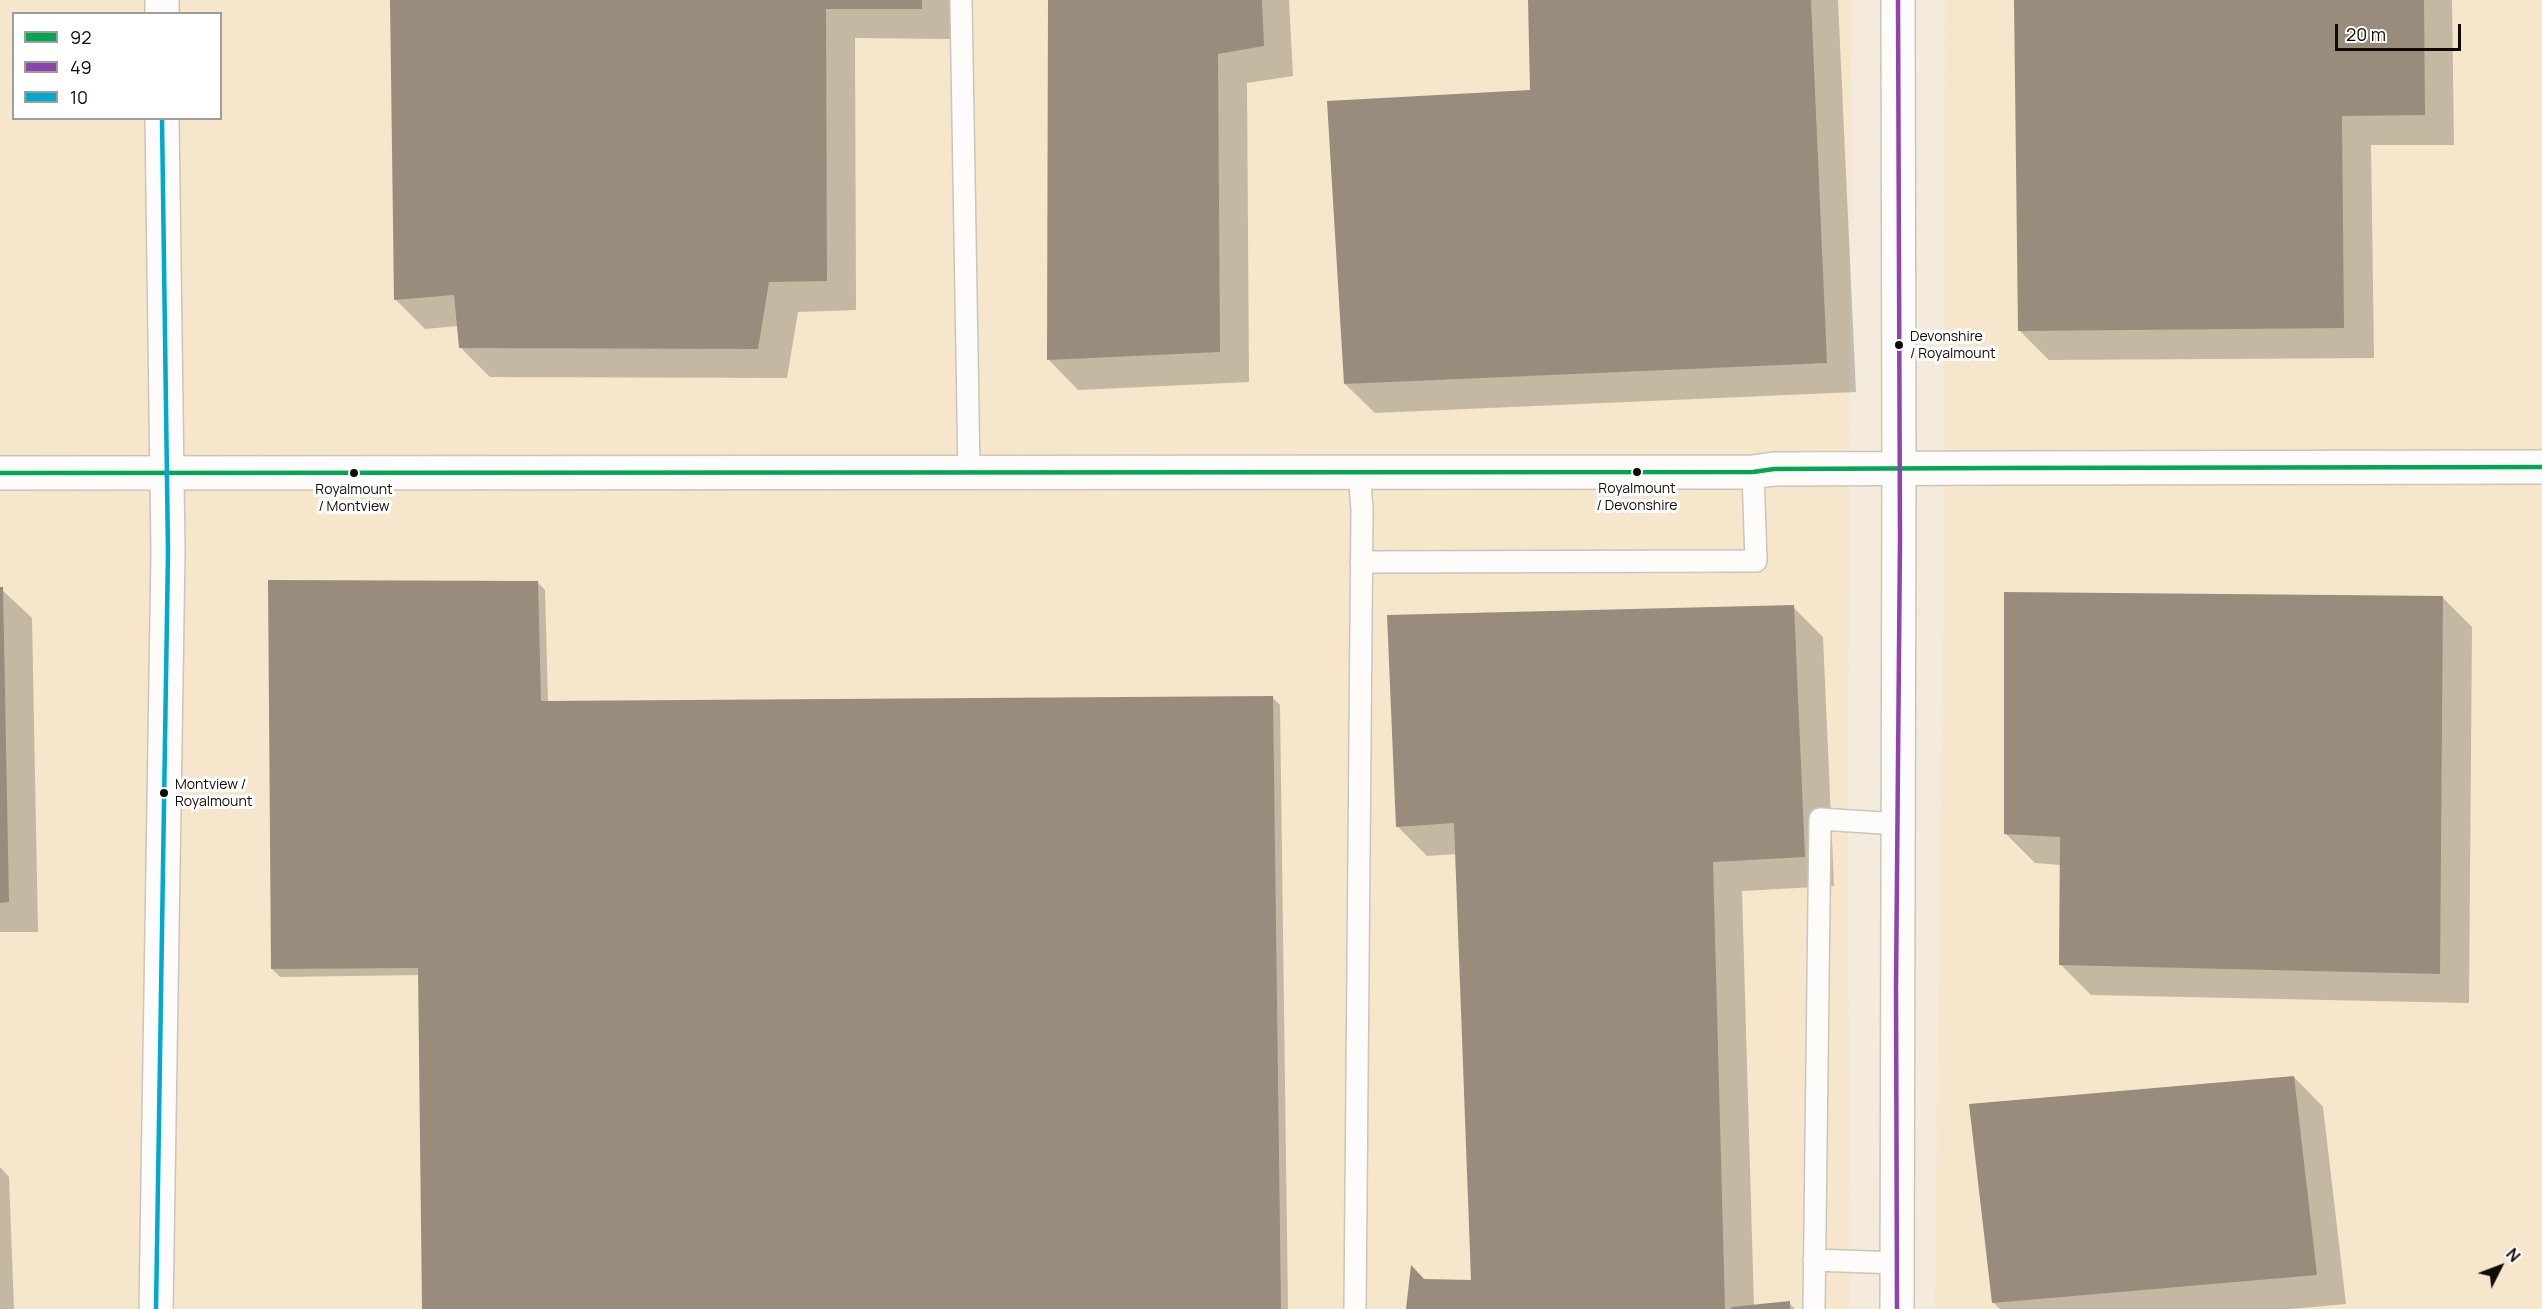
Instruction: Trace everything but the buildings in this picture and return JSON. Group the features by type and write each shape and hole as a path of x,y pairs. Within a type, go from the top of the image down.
{"street":[{"path":"1897,1309 1898,0"},
{"path":"156,1309 167,473 164,396 162,120"},
{"path":"0,473 1753,472 1899,469 2542,467"}],"lane":[{"path":"961,0 969,471"},
{"path":"1355,1309 1361,562 1359,472"},
{"path":"1361,562 1756,561 1753,472"},
{"path":"1814,1309 1820,819 1898,824"},
{"path":"1814,1260 1897,1263"}],"shaded area":[{"path":"0,0 1851,0 1848,854 1850,1309 0,1309"},
{"path":"1945,0 2542,0 2542,1309 1935,1309 1944,578"}],"transit line":[{"name":"49","path":"1897,1309 1896,986 1900,539 1898,0"},
{"name":"10","path":"156,1309 168,552 162,120"},
{"name":"92","path":"0,473 1753,472 1774,469 2542,467"}],"place":[{"name":"Devonshire / Royalmount","path":"1899,345"},
{"name":"Royalmount / Devonshire","path":"1637,472"},
{"name":"Royalmount / Montview","path":"354,473"},
{"name":"Montview / Royalmount","path":"164,793"}]}
